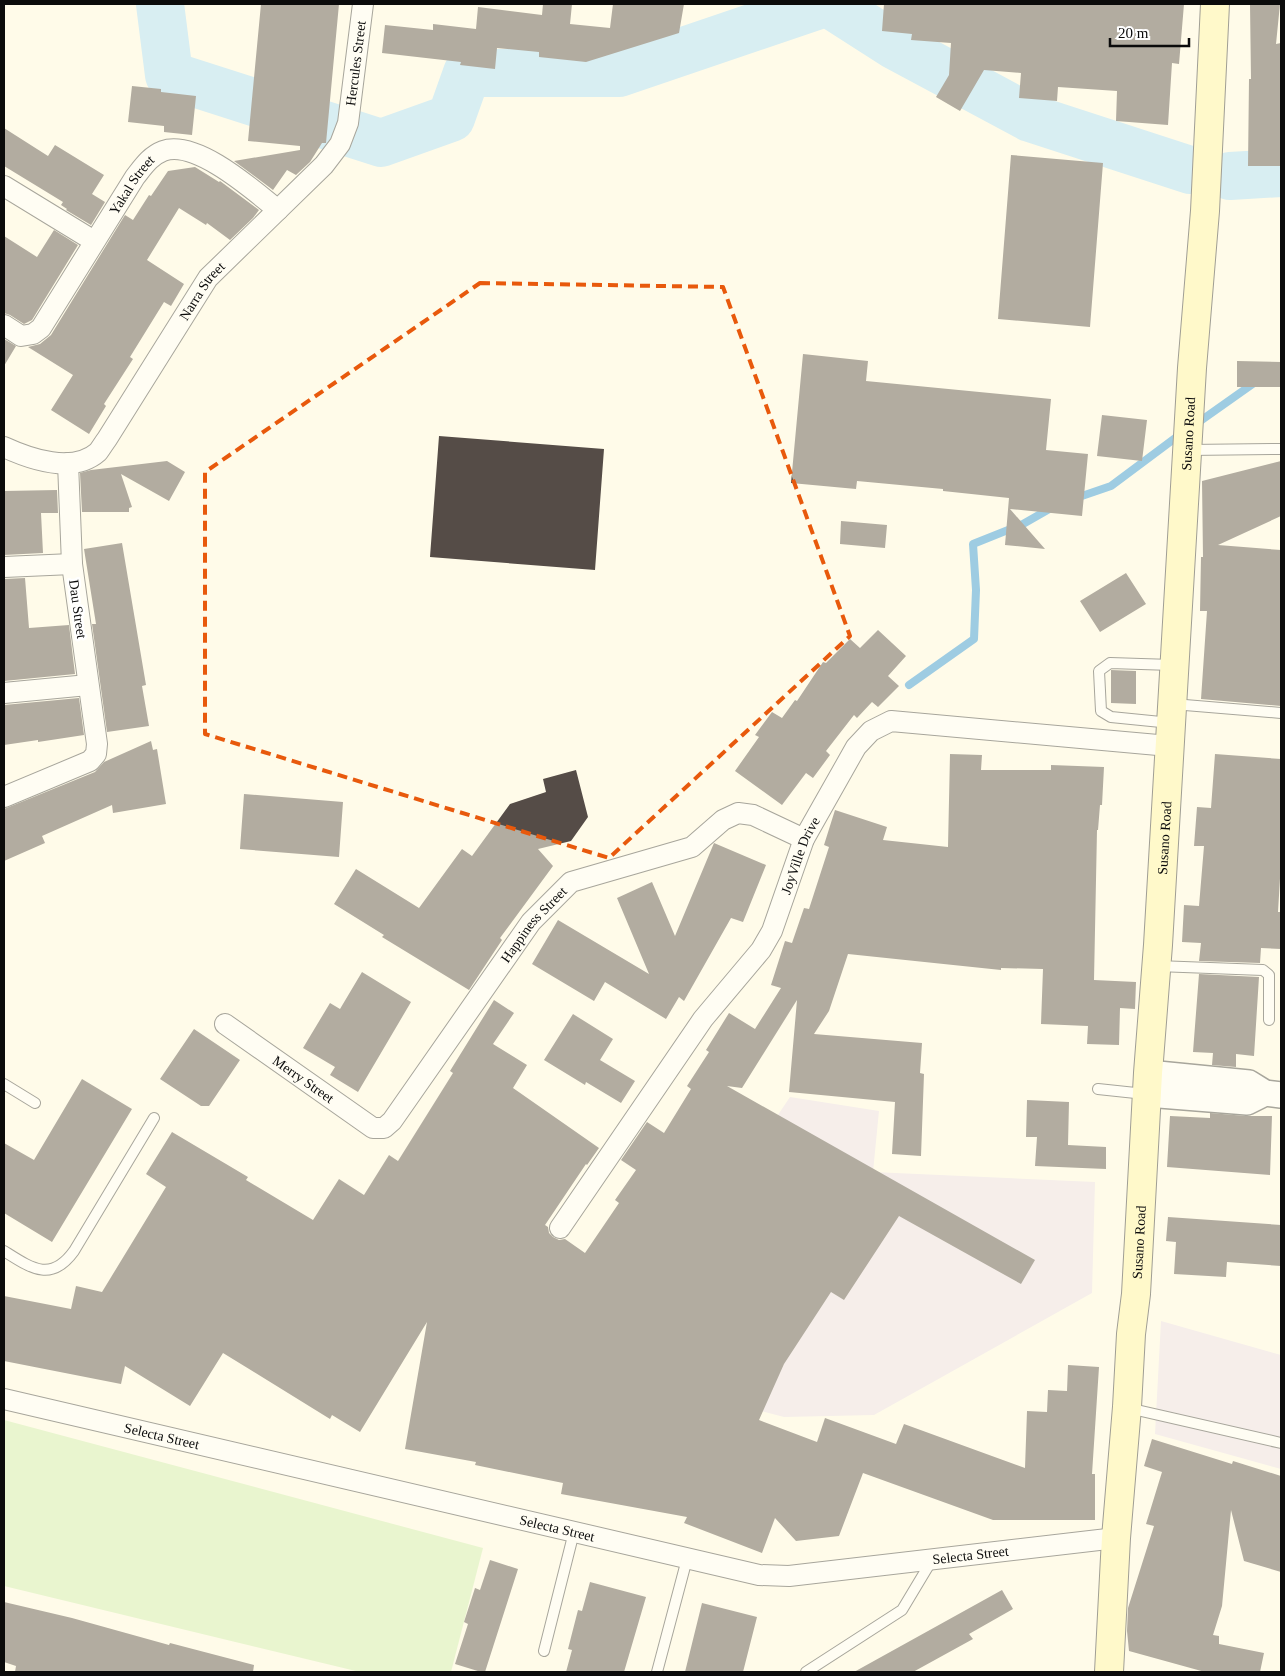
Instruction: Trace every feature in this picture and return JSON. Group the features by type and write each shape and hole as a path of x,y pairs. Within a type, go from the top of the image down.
{"main road":[{"name":"Susano Road","path":"1109,1672 1116,1538 1131,1334 1136,1294 1173,666 1205,187 1214,4"}],"street":[{"name":"Hercules Street","path":"348,123 363,4"},
{"name":"Narra Street","path":"68,463 84,460 98,452 208,278 334,154 348,123"},
{"name":"Yakal Street","path":"4,325 21,336 32,334 41,328 94,241 143,166 147,161 164,151 180,149 203,156 246,184 278,210"},
{"path":"4,186 94,241"},
{"path":"4,447 26,457 48,462 68,463"},
{"name":"Dau Street","path":"4,797 90,761 96,754 97,744 72,564 68,463"},
{"path":"4,567 72,564"},
{"path":"4,693 88,685"},
{"name":"JoyVille Drive","path":"560,1228 702,1019 762,950 772,931 804,840 856,747 871,731 891,721 1170,724"},
{"name":"Happiness Street","path":"384,1128 392,1121 531,922 571,882 692,847 723,820 738,813 753,814 804,840"},
{"name":"Merry Street","path":"225,1024 373,1128 384,1128"},
{"path":"1148,1084 1249,1082 1273,1094"},
{"name":"Selecta Street","path":"4,1398 759,1575 789,1576 1116,1538"}],"lane":[{"path":"1187,450 1281,449"},
{"path":"1173,666 1110,663 1098,671 1101,711 1110,717 1170,724 1281,712"},
{"path":"1156,966 1263,970 1268,975 1269,1020"},
{"path":"4,1084 36,1103"},
{"path":"1098,1090 1148,1084"},
{"path":"4,1251 27,1265 40,1269 52,1270 61,1266 74,1251 154,1118"},
{"path":"1127,1407 1281,1443"},
{"path":"544,1651 574,1532"},
{"path":"657,1672 687,1559"},
{"path":"806,1672 902,1610 932,1560"}],"highlighted area":[{"path":"480,283 723,287 850,636 609,858 205,734 205,472"}],"shaded area":[{"path":"790,1097 879,1111 873,1172 1095,1182 1092,1293 874,1415 784,1417 606,1371"},
{"path":"1161,1321 1281,1355 1281,1469 1155,1434"}],"green space":[{"path":"4,1420 483,1548 451,1672 360,1672 4,1586"}],"building":[{"path":"261,4 339,4 326,143 322,143 310,162 296,175 287,170 273,190 234,161 300,150 300,146 248,141"},
{"path":"543,4 572,4 570,24 610,28 613,4 684,4 679,33 586,62 539,57 539,52 497,48 495,69 460,65 461,62 382,53 385,25 433,30 433,24 476,29 478,7 542,15"},
{"path":"884,4 1184,4 1179,64 1172,63 1168,125 1116,121 1117,91 1058,87 1057,101 1019,98 1021,73 984,70 960,111 936,97 949,75 951,43 911,40 912,34 882,31"},
{"path":"1250,4 1280,4 1276,44 1281,43 1281,166 1248,166 1249,79 1251,79"},
{"path":"132,86 161,89 161,92 196,96 192,135 164,132 164,126 128,122"},
{"path":"4,128 48,156 55,145 104,175 92,194 105,202 91,225 66,210 61,205 63,202 4,166"},
{"path":"1011,155 1103,163 1090,327 998,319"},
{"path":"195,167 220,181 259,210 230,240 207,223 206,225 179,208 147,260 184,284 171,306 164,302 130,357 133,359 104,404 106,406 89,434 51,410 73,375 28,347 40,344 51,335 125,215 133,220 149,195 151,196 168,171"},
{"path":"54,230 78,245 32,320 24,324 4,313 4,236 37,257"},
{"path":"4,339 16,346 4,366"},
{"path":"803,354 868,361 866,381 1051,399 1046,450 1088,454 1082,516 1010,509 1045,549 1005,545 1009,498 943,491 943,489 857,481 856,489 791,483"},
{"path":"1237,361 1281,362 1281,387 1237,387"},
{"path":"1102,415 1147,420 1142,461 1097,456"},
{"path":"439,436 604,449 595,570 430,557"},
{"path":"167,461 185,472 169,501 121,474 132,507 129,508 129,512 82,512 80,473"},
{"path":"1281,461 1281,516 1218,545 1281,550 1281,706 1201,699 1207,611 1200,611 1201,557 1203,557 1202,481"},
{"path":"57,490 58,513 41,513 43,553 4,555 4,491"},
{"path":"841,521 887,525 885,548 840,544"},
{"path":"122,543 146,685 142,686 149,726 107,732 92,624 96,624 84,549"},
{"path":"1126,573 1146,604 1100,632 1080,601"},
{"path":"25,578 29,628 69,625 75,674 4,681 4,579"},
{"path":"878,630 906,656 888,676 899,686 878,707 872,702 857,718 854,715 826,751 830,755 813,778 806,773 782,805 735,771 759,737 755,735 772,712 782,718 795,700 797,701 823,662 826,663 850,639 860,648"},
{"path":"1111,670 1136,671 1136,704 1111,703"},
{"path":"79,698 84,735 4,745 4,705"},
{"path":"151,741 153,750 157,749 166,804 113,813 112,805 42,836 45,843 4,861 4,809 95,772 104,762"},
{"path":"950,754 982,755 981,770 1051,770 1051,765 1104,767 1102,805 1100,805 1097,830 1094,980 1136,982 1135,1009 1120,1008 1119,1045 1087,1044 1088,1026 1041,1024 1043,969 1001,968 1001,970 848,954 829,1011 814,1034 922,1043 920,1073 924,1074 921,1156 892,1154 895,1102 789,1092 797,1000 742,1088 727,1086 1035,1260 1021,1284 899,1216 844,1300 831,1292 784,1364 759,1420 817,1442 825,1418 896,1444 904,1424 1025,1468 1027,1411 1047,1412 1048,1390 1067,1391 1068,1365 1099,1367 1092,1474 1095,1474 1095,1520 993,1520 863,1473 839,1536 796,1541 775,1518 762,1553 684,1523 687,1517 561,1494 563,1483 475,1465 476,1462 405,1449 427,1322 360,1432 332,1415 330,1419 223,1353 190,1406 125,1366 121,1384 4,1361 4,1296 71,1309 76,1286 102,1292 166,1187 146,1174 172,1132 248,1177 246,1180 313,1220 339,1179 364,1195 389,1155 398,1161 453,1073 450,1071 494,1000 514,1013 493,1044 527,1065 513,1088 599,1148 545,1225 553,1237 559,1240 565,1239 585,1253 619,1203 615,1200 636,1170 621,1160 647,1122 664,1133 691,1089 687,1086 709,1052 706,1050 729,1013 755,1029 781,988 771,985 785,941 792,943 804,908 809,909 829,847 824,845 835,810 887,827 883,840 948,847"},
{"path":"1215,754 1281,759 1281,862 1278,912 1281,912 1281,949 1261,948 1260,963 1199,961 1201,943 1182,942 1184,905 1199,906 1204,846 1194,846 1197,807 1211,808"},
{"path":"576,770 588,817 571,841 538,849 553,866 500,938 502,940 469,990 382,937 384,935 334,904 356,869 419,908 462,849 472,856 510,804 546,792 543,779"},
{"path":"244,794 343,802 339,857 240,849"},
{"path":"714,843 766,865 743,922 731,918 684,1001 679,997 666,1019 605,982 594,1001 532,964 558,920 649,974 617,898 652,882 675,936"},
{"path":"362,972 411,1002 358,1092 330,1075 335,1067 303,1048 330,1003 340,1009"},
{"path":"1199,974 1259,977 1254,1056 1236,1054 1236,1067 1212,1065 1213,1053 1193,1052"},
{"path":"573,1014 613,1039 600,1060 635,1081 621,1103 586,1082 585,1085 544,1060"},
{"path":"194,1029 240,1060 209,1106 201,1106 160,1079"},
{"path":"82,1079 132,1109 52,1242 4,1213 4,1143 34,1160"},
{"path":"1027,1100 1069,1102 1068,1145 1106,1147 1106,1169 1035,1166 1037,1137 1026,1137"},
{"path":"1210,1113 1272,1116 1270,1175 1167,1167 1170,1116 1210,1118"},
{"path":"1168,1217 1281,1225 1281,1266 1227,1262 1226,1277 1174,1274 1176,1242 1166,1241"},
{"path":"1152,1439 1232,1464 1233,1461 1281,1476 1281,1572 1244,1561 1231,1510 1222,1606 1213,1635 1219,1636 1219,1644 1264,1653 1260,1672 1205,1672 1129,1651 1127,1631 1128,1608 1154,1526 1146,1524 1162,1472 1144,1466"},
{"path":"490,1560 518,1569 485,1672 481,1672 455,1664 468,1624 464,1622 475,1588 480,1590"},
{"path":"590,1582 646,1597 624,1672 566,1672 572,1650 568,1649 578,1610 582,1611"},
{"path":"1002,1590 1013,1609 969,1634 973,1639 913,1672 854,1672"},
{"path":"4,1602 254,1665 253,1672 15,1672 16,1666 4,1662"},
{"path":"702,1603 757,1617 743,1672 685,1672"}],"waterway":[{"path":"160,4 169,75 381,143 451,118 467,73 619,73 822,4"},
{"path":"830,4 894,45 1030,118 1190,170"},
{"path":"1230,176 1281,173"},
{"path":"1196,424 1254,383"},
{"path":"1076,498 1111,486 1182,433"},
{"path":"909,685 974,639 976,590 973,544 1023,524 1051,508"}]}
